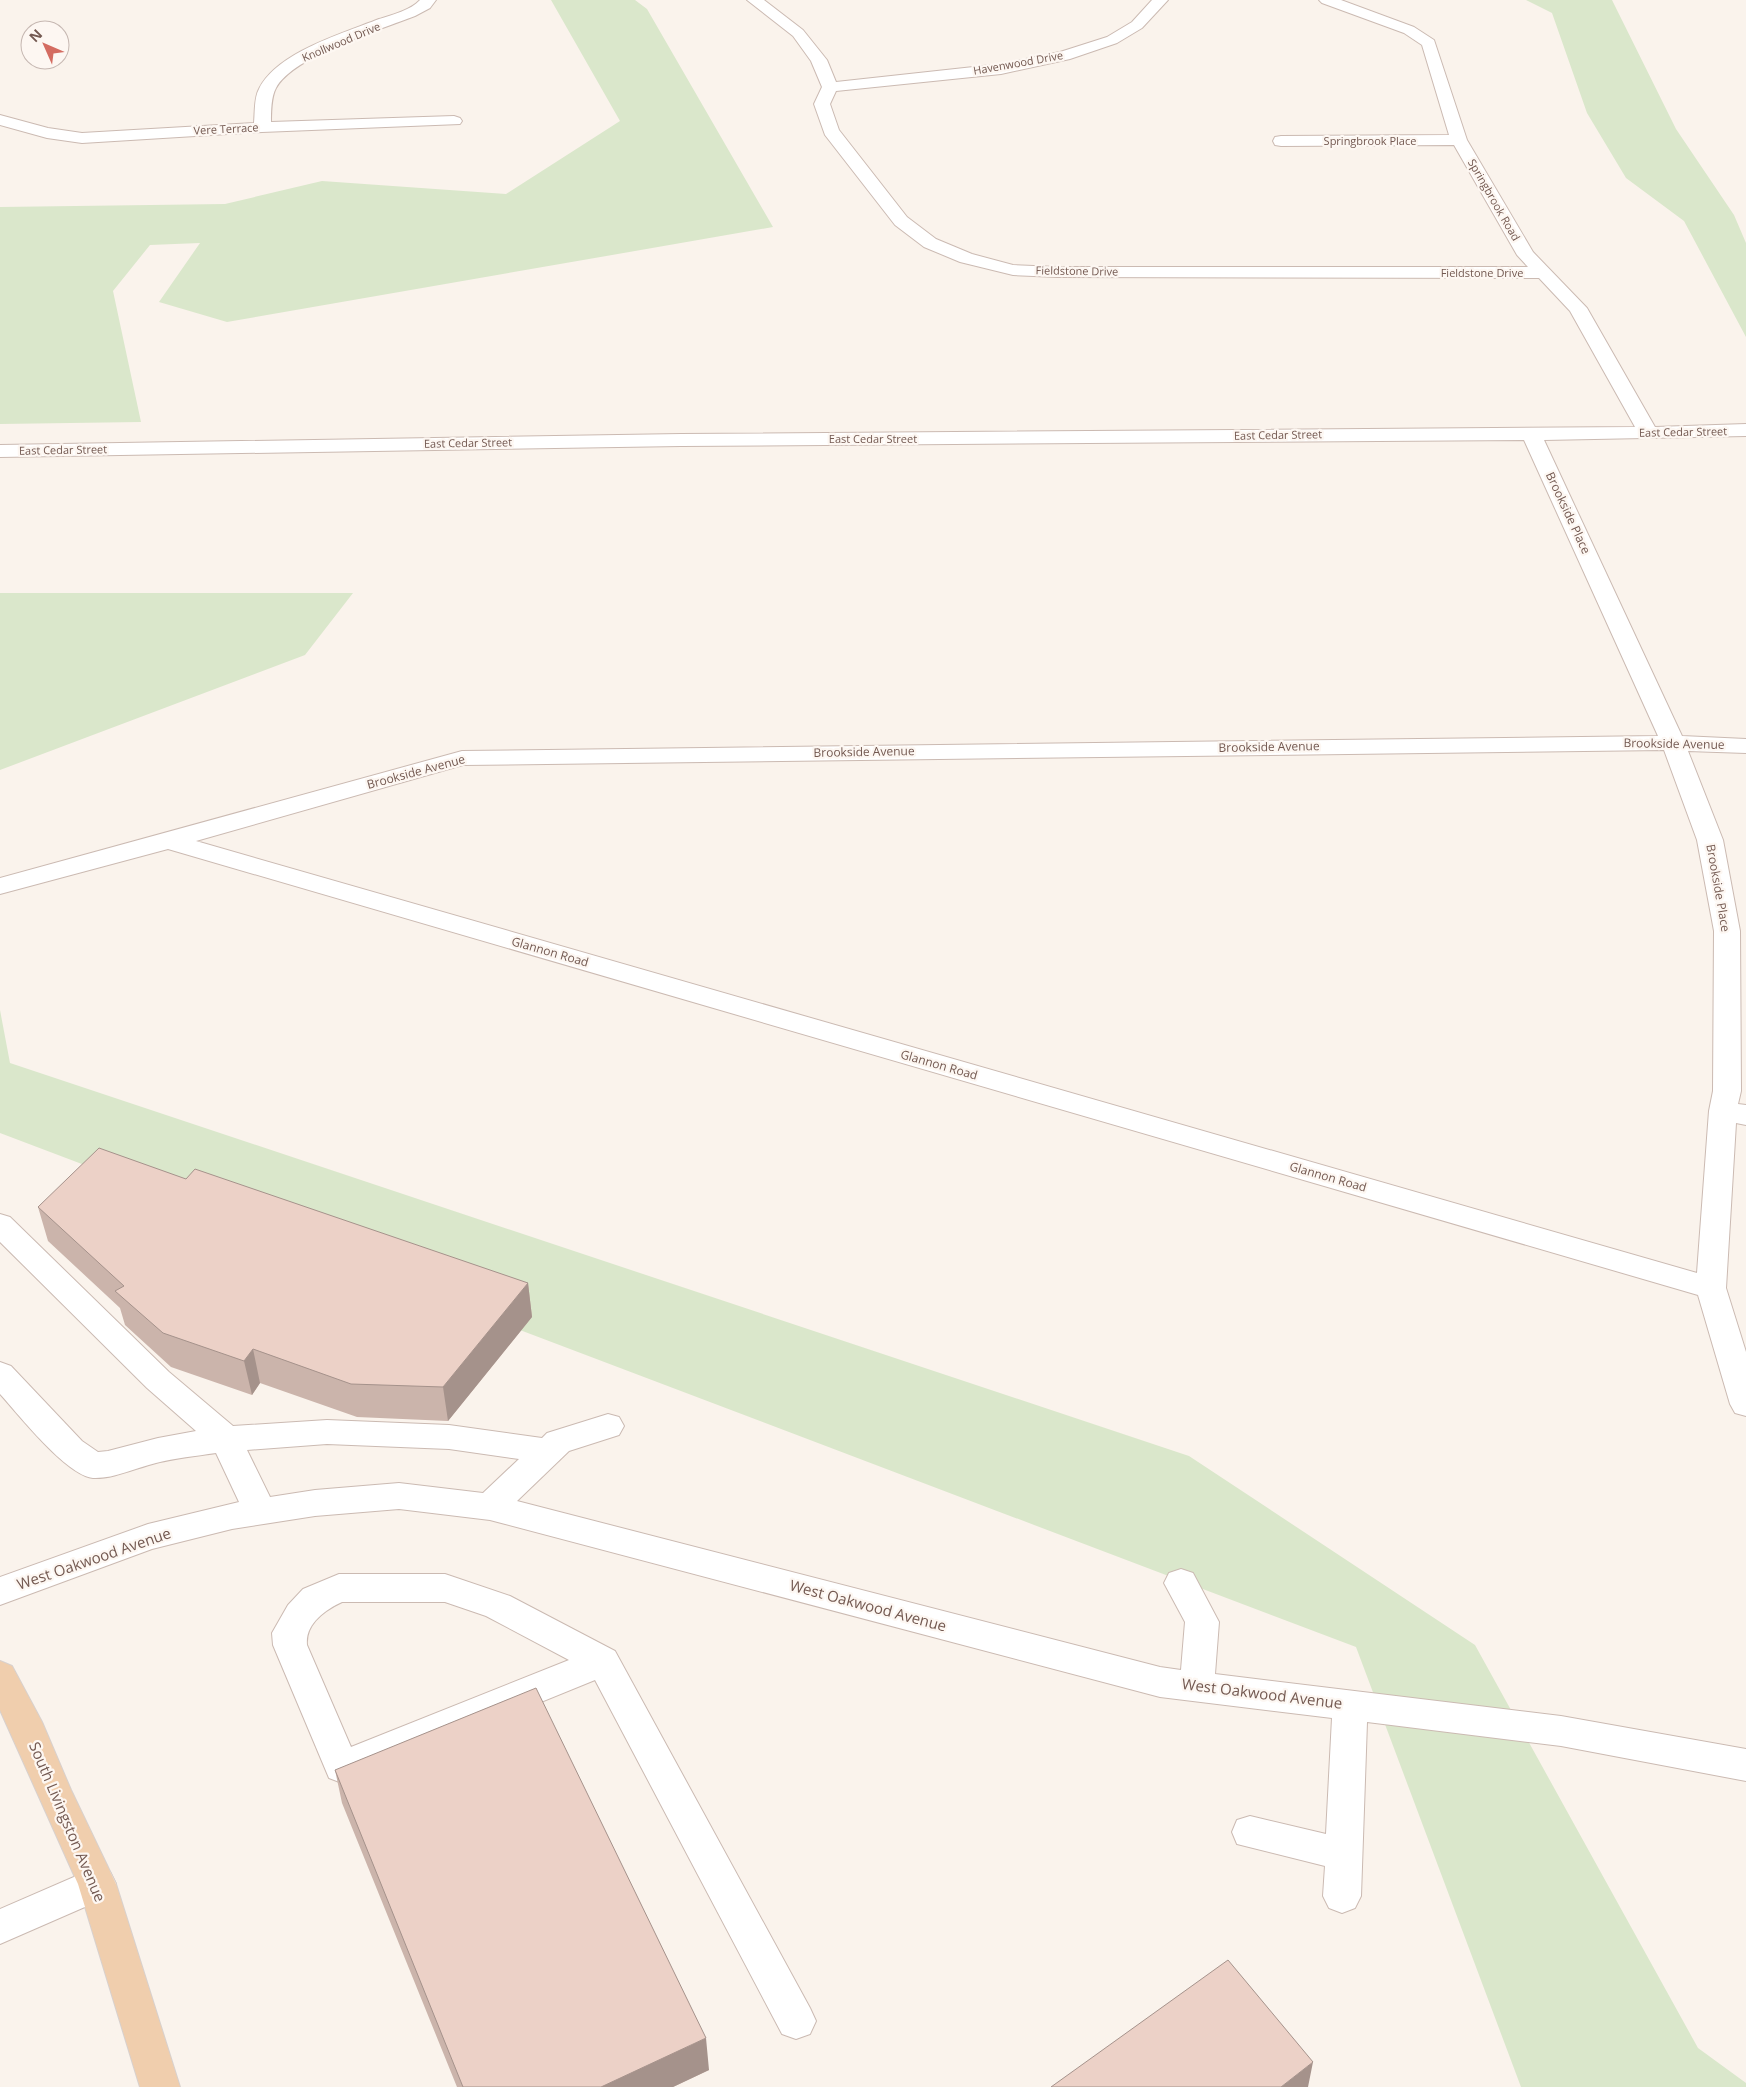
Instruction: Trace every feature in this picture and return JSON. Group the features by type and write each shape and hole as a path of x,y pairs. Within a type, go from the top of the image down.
{"main road":[{"name":"South Livingston Avenue","path":"0,1676 24,1722 53,1791 97,1884 160,2087"}],"street":[{"name":"Knollwood Drive","path":"262,127 267,89 275,76 305,56 410,13 425,5 428,0"},
{"path":"755,0 798,33 819,60 830,87"},
{"name":"Havenwood Drive","path":"830,87 1001,69 1064,56 1112,40 1137,25 1160,0"},
{"name":"Springbrook Road","path":"1327,0 1410,30 1429,43 1459,140 1526,255 1578,308 1648,433"},
{"name":"Fieldstone Drive","path":"830,87 822,104 831,131 901,221 930,243 966,258 1013,270 1057,272 1544,273"},
{"name":"Vere Terrace","path":"0,120 47,133 82,138 262,127 454,121"},
{"name":"Springbrook Place","path":"1281,141 1459,140"},
{"name":"East Cedar Street","path":"0,451 681,440 1648,433 1746,430"},
{"name":"Brookside Place","path":"1532,433 1673,743 1710,840 1727,931 1727,1091 1735,1113 1710,1288 1746,1404"},
{"name":"Brookside Avenue","path":"0,886 462,758 1673,743 1746,746"},
{"name":"Glannon Road","path":"168,841 1710,1288"},
{"path":"0,1224 158,1380 226,1439 260,1512"},
{"path":"0,1374 71,1450 92,1465 108,1464 158,1450 226,1439 327,1432 449,1437 549,1451"},
{"path":"490,1507 558,1442 608,1426"},
{"name":"West Oakwood Avenue","path":"0,1591 148,1537 232,1516 314,1503 399,1496 490,1507 1160,1682 1561,1731 1746,1765"},
{"path":"1181,1583 1202,1622 1197,1686"},
{"path":"603,1661 342,1767 290,1645 289,1633 300,1615 315,1599 339,1588 445,1588 498,1606 603,1661 796,2020"},
{"path":"1342,1896 1350,1705"},
{"path":"1250,1832 1343,1854"},
{"path":"0,1927 97,1884"}],"green space":[{"path":"551,0 635,0 647,9 773,227 227,322 159,302 200,243 150,245 113,291 141,422 0,424 0,207 225,204 322,181 506,194 620,121"},
{"path":"1526,0 1612,0 1676,129 1734,215 1746,243 1746,337 1684,221 1626,178 1587,113 1552,13"},
{"path":"0,593 353,593 305,655 0,770"},
{"path":"0,1010 10,1063 1189,1456 1475,1645 1698,2048 1746,2083 1746,2087 1521,2087 1356,1647 0,1133"}],"building":[{"path":"99,1148 186,1179 195,1169 528,1283 443,1387 351,1384 253,1349 244,1361 163,1333 115,1291 124,1286 38,1207"},
{"path":"536,1688 706,2038 601,2087 463,2087 335,1770"},
{"path":"1228,1960 1313,2062 1281,2087 1051,2087"}]}
